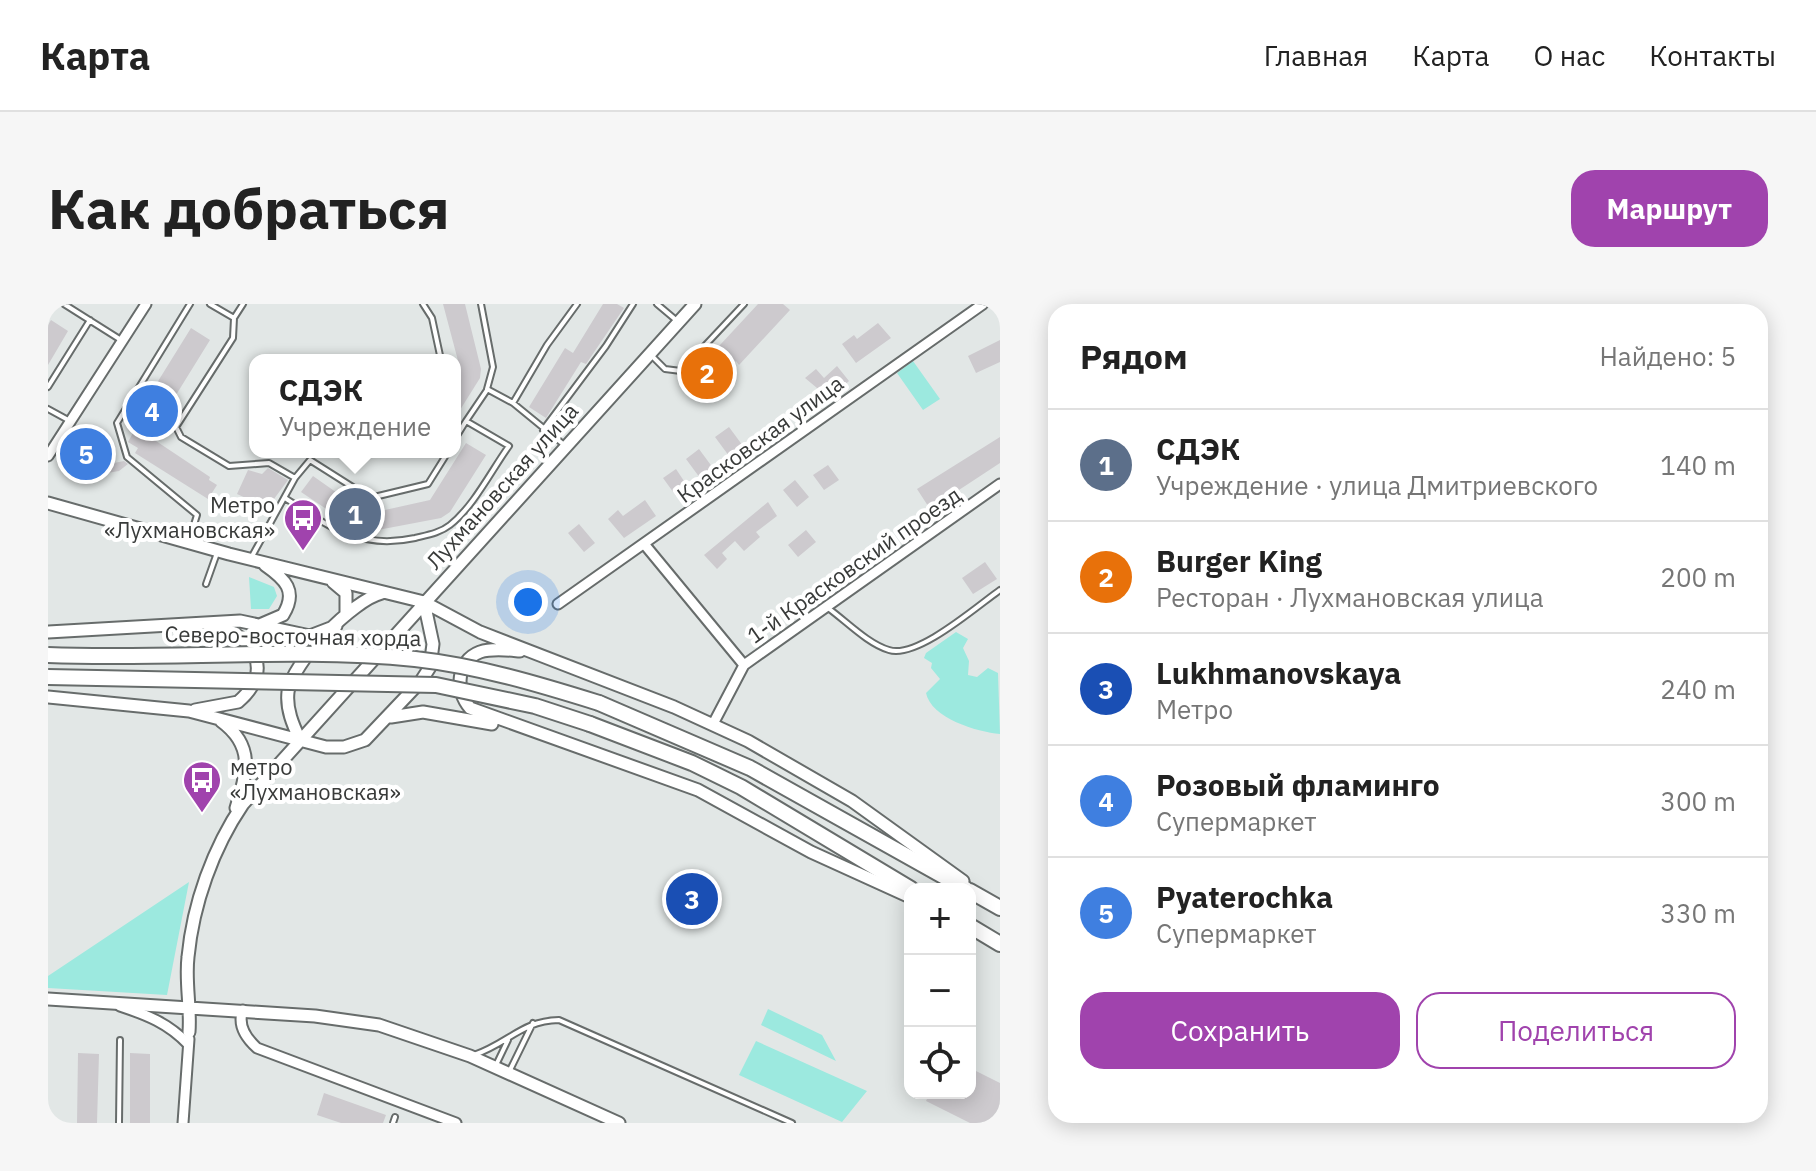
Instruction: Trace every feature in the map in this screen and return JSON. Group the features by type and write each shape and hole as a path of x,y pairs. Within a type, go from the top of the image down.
{"highway":[{"name":"Северо-восточная хорда","path":"48,655 275,654 415,659 470,667 599,703 750,768 955,883"},
{"name":"Северо-восточная хорда","path":"48,677 436,685 535,706 692,763 741,787 904,885"},
{"name":"Северо-восточная хорда","path":"976,894 994,904"},
{"path":"976,930 1000,944"}],"street":[{"path":"48,456 146,304"},
{"name":"Лухмановская улица","path":"300,740 695,304"},
{"name":"Красковская улица","path":"558,604 983,304"},
{"name":"1-й Красковский проезд","path":"713,724 744,665 1000,484"},
{"path":"48,503 189,543 424,602 465,626 713,724 797,767 852,801 994,904"},
{"path":"645,545 744,665"},
{"path":"254,560 283,577 291,596 290,605 279,619 258,624"},
{"path":"321,577 337,584 346,593 345,615"},
{"path":"300,740 288,708 289,687 297,669 345,615 361,602 385,593"},
{"path":"48,697 189,711 335,748 356,745 388,718 430,667 433,644 424,602"},
{"path":"189,711 238,702 249,691 257,671 255,657 244,638 202,621"},
{"path":"48,632 83,632 202,621 258,624 310,636 336,626"},
{"path":"524,730 470,708 461,693 459,678 465,664 482,651 536,652"},
{"path":"388,718 423,712 524,730 591,749 698,790 811,852 904,894"},
{"path":"183,1123 189,1038 187,957 202,891 234,818 247,757 237,734 217,718"},
{"path":"234,818 300,740"},
{"path":"48,999 243,1010 379,1025 470,1056 619,1123"},
{"path":"109,1002 157,1019 189,1038"},
{"path":"243,1010 240,1018 244,1034 257,1048 456,1123"}],"lane":[{"path":"64,304 123,341"},
{"path":"189,543 197,515 127,457 117,423 190,304"},
{"path":"210,304 234,318"},
{"path":"243,304 234,318 233,338 176,427 181,437 229,466 269,463 295,478"},
{"path":"423,304 432,318 440,354"},
{"path":"461,429 487,389 493,367 481,304"},
{"path":"513,403 547,345 577,304"},
{"path":"543,430 606,346 633,304"},
{"path":"657,304 678,322"},
{"path":"650,354 665,369 681,371 744,304"},
{"path":"48,387 90,320"},
{"path":"487,389 513,403 565,446"},
{"path":"48,409 70,421"},
{"path":"285,498 347,536 367,542 398,542 434,534 457,518 509,446 466,421"},
{"path":"254,560 295,478 313,458 370,498 428,484 444,458"},
{"path":"206,584 212,575 218,550"},
{"path":"826,607 887,650 902,652 922,645 1000,590"},
{"path":"470,1056 509,1038 534,1021 559,1020 792,1123"},
{"path":"509,1073 534,1021"},
{"path":"495,1067 509,1038"},
{"path":"119,1123 120,1040"}],"shaded area":[{"path":"913,361 940,399 923,410 897,373"},
{"path":"249,577 274,587 277,596 269,609 251,609"},
{"path":"956,632 968,639 963,648 969,661 968,675 977,677 988,668 998,673 1000,734 956,722 936,710 926,693 940,679 931,668 932,663 924,658 926,653"},
{"path":"189,882 167,995 48,988 48,976"},
{"path":"768,1009 822,1035 836,1061 761,1025"},
{"path":"756,1041 867,1091 842,1122 739,1075"}],"building":[{"path":"443,304 465,304 481,369 480,378 461,408 461,354 456,354"},
{"path":"603,304 617,304 624,308 586,364 581,362 546,418 529,407 565,348 573,353"},
{"path":"758,304 783,304 790,310 739,365 736,361 711,388 695,372"},
{"path":"51,320 68,331 48,365 48,325"},
{"path":"878,323 891,338 856,363 842,344 854,335 857,339"},
{"path":"191,328 210,340 150,437 210,477 209,480 217,485 208,499 135,453 138,448 128,442 134,431 129,428"},
{"path":"1000,340 1000,362 976,373 968,356"},
{"path":"837,366 849,381 840,389 835,383 823,393 805,378 816,369 824,378"},
{"path":"729,427 743,446 729,456 715,437"},
{"path":"1000,437 1000,463 930,509 917,489"},
{"path":"466,443 486,455 450,512 441,518 362,533 301,492 313,476 367,514 430,500 457,458 461,458"},
{"path":"92,445 104,449 114,463 124,461 128,464 119,471 101,474 87,470 79,459 67,463 61,460 64,452"},
{"path":"699,449 713,468 700,478 686,459"},
{"path":"828,465 839,480 824,490 813,475"},
{"path":"268,468 288,480 271,503 261,505 237,494 248,470 262,474"},
{"path":"676,469 688,487 676,496 663,478"},
{"path":"795,480 809,497 797,507 783,490"},
{"path":"645,500 656,516 624,538 608,519 618,510 623,516"},
{"path":"768,502 777,516 756,532 760,537 744,551 735,541 722,553 727,559 717,569 704,555"},
{"path":"579,524 595,543 584,552 568,533"},
{"path":"806,530 816,542 798,557 788,545"},
{"path":"985,562 997,579 973,594 962,578"},
{"path":"78,1053 99,1054 97,1123 77,1123"},
{"path":"130,1053 150,1054 150,1123 130,1123"},
{"path":"976,1071 1000,1083 1000,1123 970,1123 926,1101 976,1099"},
{"path":"324,1093 386,1115 383,1123 341,1123 317,1115"}],"place":[{"name":"Burger King","path":"707,373"},
{"name":"Розовый фламинго","path":"152,411"},
{"name":"Pyaterochka","path":"86,454"},
{"name":"СДЭК","path":"355,514"},
{"name":"Метро «Лухмановская»","path":"303,552"},
{"name":"метро «Лухмановская»","path":"202,814"},
{"name":"Lukhmanovskaya","path":"692,899"}]}
